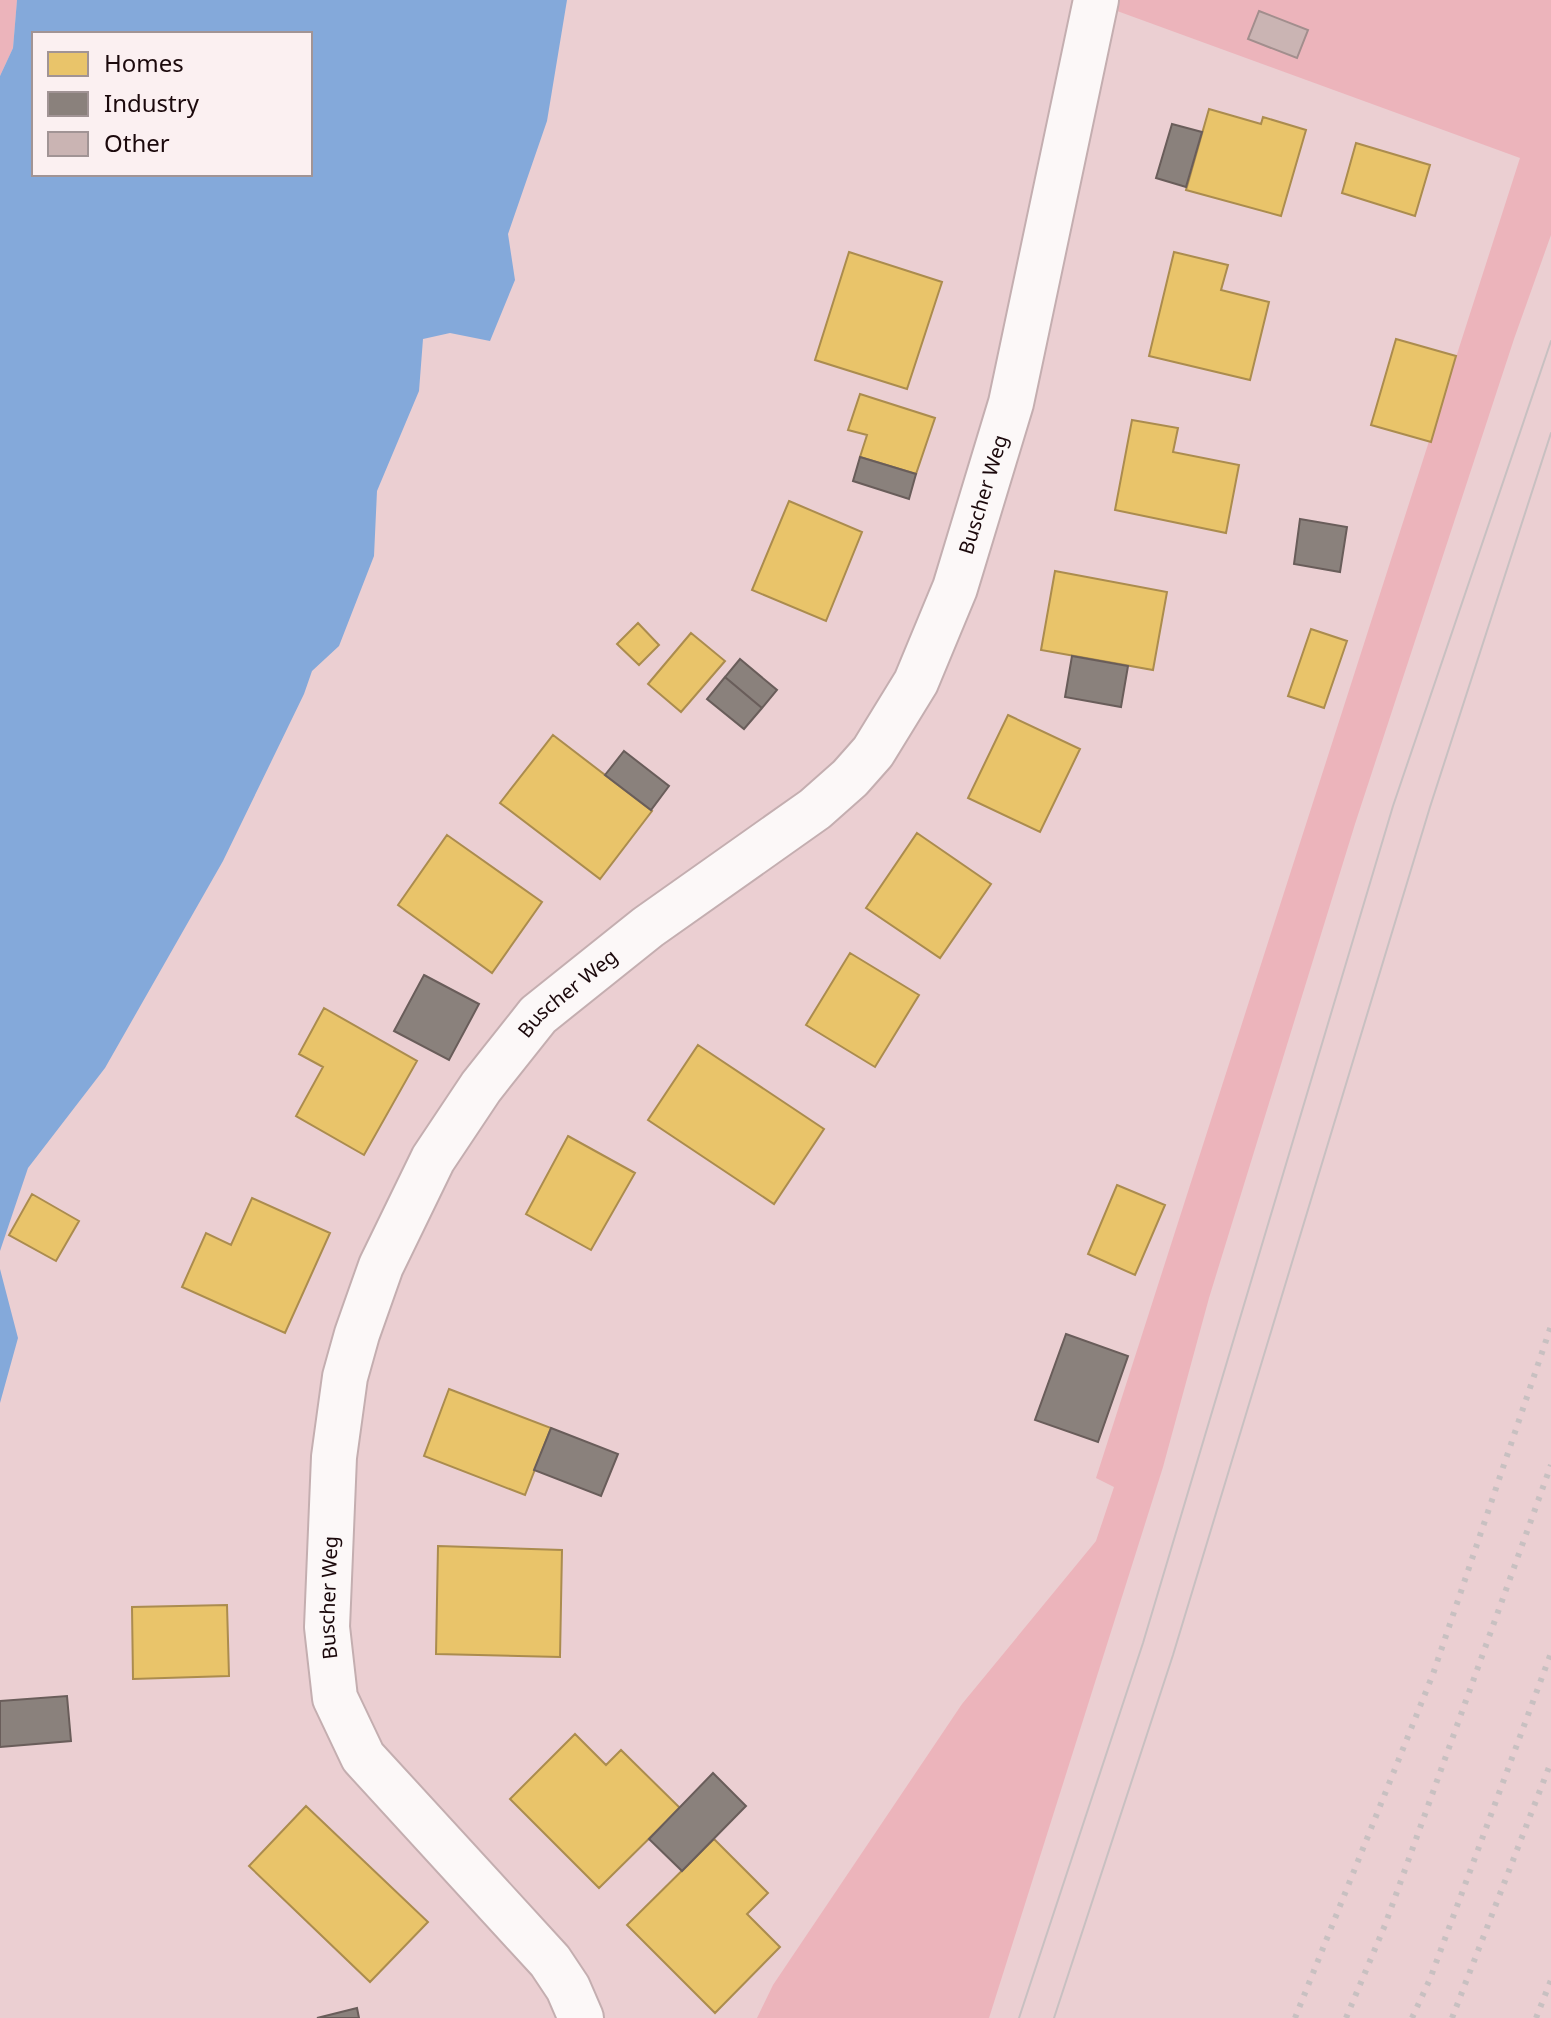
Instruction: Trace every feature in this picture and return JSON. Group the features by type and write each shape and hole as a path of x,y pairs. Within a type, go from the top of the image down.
{"street":[{"name":"Buscher Weg","path":"581,2018 568,1988 550,1961 363,1757 335,1698 327,1627 334,1457 345,1377 381,1266 433,1159 481,1087 538,1015 648,927 815,809 873,752 916,682 955,588 1011,403 1096,0"}],"shaded area":[{"path":"0,0 17,0 13,48 0,76"},
{"path":"1087,0 1551,0 1551,235 1355,824 1209,1298 1163,1467 989,2018 757,2018 773,1985 962,1704 1096,1541 1114,1487 1096,1478 1520,158"}],"water":[{"path":"17,0 567,0 547,121 508,234 515,280 490,341 450,333 423,339 419,391 377,491 374,556 339,646 312,671 304,694 223,861 105,1068 28,1168 0,1251 0,76 13,48"},
{"path":"0,1269 18,1338 0,1403"}],"building: Homes":[{"path":"1209,109 1261,124 1263,117 1306,130 1281,216 1186,190"},
{"path":"1356,143 1430,165 1415,216 1342,193"},
{"path":"849,252 942,282 907,389 815,360"},
{"path":"1174,252 1228,265 1221,290 1269,302 1250,380 1149,356"},
{"path":"1396,339 1456,356 1431,442 1371,425"},
{"path":"860,394 935,418 916,474 860,457 867,435 848,430"},
{"path":"1132,420 1178,428 1173,452 1239,465 1226,533 1115,510"},
{"path":"789,501 862,532 826,621 752,590"},
{"path":"1055,571 1167,592 1153,670 1041,650"},
{"path":"638,623 659,645 639,665 617,644"},
{"path":"1311,629 1347,641 1324,708 1288,696"},
{"path":"691,633 725,661 681,712 648,684"},
{"path":"1008,715 1080,749 1040,832 968,798"},
{"path":"553,735 652,811 600,879 500,803"},
{"path":"917,833 991,884 940,958 866,908"},
{"path":"447,835 542,902 492,973 398,905"},
{"path":"850,953 919,995 875,1067 806,1025"},
{"path":"324,1008 417,1061 364,1155 296,1116 323,1067 299,1054"},
{"path":"698,1045 824,1129 774,1204 648,1120"},
{"path":"568,1136 635,1173 591,1250 526,1214"},
{"path":"1117,1185 1165,1205 1135,1275 1088,1254"},
{"path":"32,1194 79,1221 56,1261 9,1235"},
{"path":"252,1198 330,1233 285,1333 182,1287 206,1233 231,1245"},
{"path":"449,1389 551,1428 525,1495 424,1456"},
{"path":"438,1546 562,1550 560,1657 436,1654"},
{"path":"227,1605 229,1676 133,1679 132,1607"},
{"path":"575,1734 606,1765 621,1750 680,1808 599,1888 510,1799"},
{"path":"306,1806 428,1922 370,1982 249,1866"},
{"path":"714,1839 768,1893 747,1914 780,1947 715,2013 627,1925"}],"building: Industry":[{"path":"1172,124 1202,132 1186,187 1156,178"},
{"path":"860,457 916,474 909,499 853,481"},
{"path":"1300,519 1347,527 1340,572 1294,564"},
{"path":"1072,656 1128,666 1121,707 1065,697"},
{"path":"740,659 777,690 762,708 725,677"},
{"path":"725,677 762,708 744,729 707,699"},
{"path":"624,751 669,786 651,810 605,775"},
{"path":"424,975 479,1004 449,1060 394,1031"},
{"path":"1066,1334 1128,1356 1098,1442 1035,1420"},
{"path":"551,1428 618,1454 601,1496 534,1470"},
{"path":"67,1696 71,1741 0,1747 0,1701"},
{"path":"713,1773 746,1806 682,1871 649,1839"},
{"path":"357,2008 359,2018 317,2018"}],"building: Other":[{"path":"1259,11 1308,30 1297,58 1248,39"}],"tram line":[{"path":"1019,2018 1143,1643 1393,806 1551,341"},
{"path":"1054,2018 1173,1655 1430,807 1551,433"}],"railway":[{"path":"1295,2018 1433,1674 1551,1326"},
{"path":"1346,2018 1385,1925 1551,1465"},
{"path":"1412,2018 1430,1979 1551,1653"},
{"path":"1452,2018 1551,1762"},
{"path":"1536,2018 1551,1980"}]}
